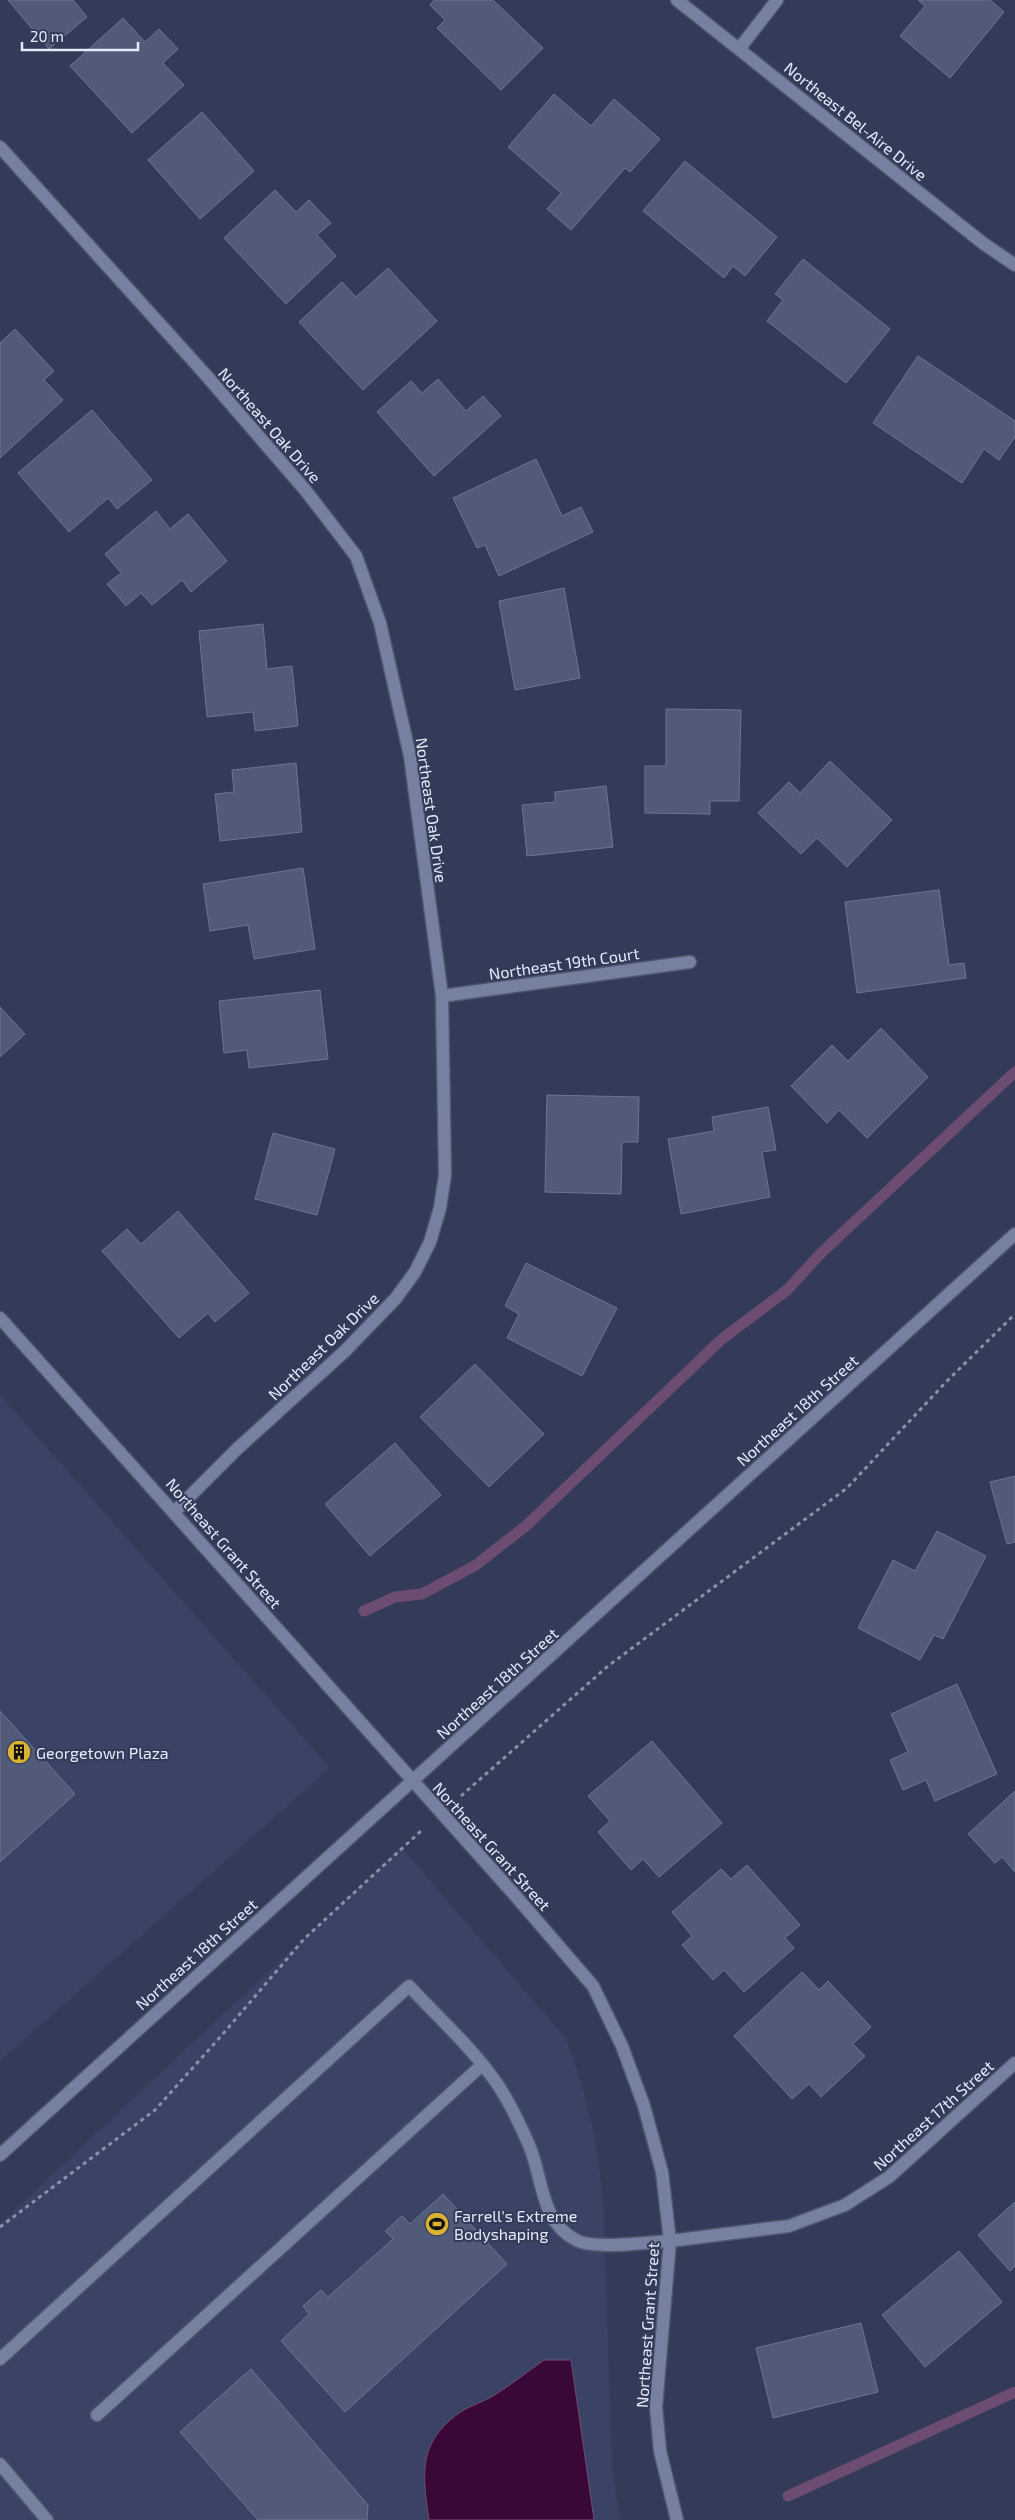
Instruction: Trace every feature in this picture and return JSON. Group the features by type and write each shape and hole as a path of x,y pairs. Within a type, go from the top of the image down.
{"street":[{"name":"Northeast Bel-Aire Drive","path":"677,0 984,244 1015,264"},
{"path":"739,49 777,0"},
{"name":"Northeast Oak Drive","path":"0,147 205,374 306,491 356,556 380,623 410,756 442,996 444,1175 440,1208 430,1242 415,1272 396,1298 352,1345 237,1449 174,1511"},
{"name":"Northeast 19th Court","path":"442,996 690,962"},
{"name":"Northeast 18th Street","path":"0,2155 1015,1234"},
{"name":"Northeast Grant Street","path":"0,1318 514,1893 593,1986 622,2046 644,2106 662,2172 670,2241 656,2407 660,2451 677,2520"},
{"name":"Northeast 17th Street","path":"0,2359 409,1986 493,2078 513,2111 530,2147 546,2204 558,2226 577,2241 605,2245 670,2241 789,2226 845,2205 889,2177 1015,2063"},
{"path":"97,2415 482,2065"},
{"path":"0,2464 47,2520"}],"path":[{"path":"0,2227 155,2110 222,2036 304,1939 441,1813 608,1666 847,1488 946,1382 1015,1314"}],"shaded area":[{"path":"0,1395 330,1768 0,2061"},
{"path":"401,1847 566,2039 581,2082 595,2138 603,2198 612,2466 620,2520 0,2520 0,2224"},
{"path":"544,2360 571,2360 594,2520 429,2520 425,2487 426,2459 430,2446 437,2434 462,2411 493,2396"}],"building":[{"path":"8,0 73,0 87,17 49,49"},
{"path":"434,0 493,0 543,48 501,90 437,28 445,20 430,5"},
{"path":"918,0 990,0 1004,12 950,78 900,36 925,6"},
{"path":"123,18 145,42 159,29 178,49 163,63 184,85 132,133 70,66"},
{"path":"554,94 591,126 614,99 660,139 630,172 625,168 571,230 547,209 561,193 508,147"},
{"path":"202,112 254,171 200,219 148,160"},
{"path":"685,161 777,237 745,276 733,266 724,278 643,211"},
{"path":"275,190 296,212 309,200 331,223 317,235 336,256 286,304 224,238"},
{"path":"803,259 890,329 846,383 767,321 783,300 775,294"},
{"path":"388,268 437,321 363,390 299,322 342,282 356,297"},
{"path":"15,329 54,371 44,380 63,400 0,458 0,343"},
{"path":"918,356 1015,421 1015,437 999,460 984,449 962,483 873,423"},
{"path":"438,379 466,411 483,396 501,416 434,476 377,412 411,381 422,393"},
{"path":"92,410 152,480 117,509 108,498 69,532 18,473"},
{"path":"536,459 562,516 581,507 593,532 499,576 485,545 477,548 453,498"},
{"path":"156,511 170,529 188,514 227,561 191,592 182,580 152,605 141,593 126,606 107,584 121,573 105,554"},
{"path":"564,588 580,678 515,690 499,601"},
{"path":"263,624 267,669 292,666 298,726 255,731 253,712 207,717 199,631"},
{"path":"666,709 741,710 739,801 710,801 710,814 645,813 645,766 666,766"},
{"path":"830,761 892,820 847,867 817,838 801,854 758,813 789,782 800,793"},
{"path":"296,763 302,832 220,841 215,794 234,792 232,770"},
{"path":"606,786 613,847 527,856 522,805 555,802 555,792"},
{"path":"303,868 315,949 254,959 248,925 210,931 203,884"},
{"path":"939,890 949,965 964,963 966,978 857,993 845,902"},
{"path":"320,990 328,1059 249,1068 247,1050 224,1053 219,1001"},
{"path":"0,1007 25,1034 0,1057"},
{"path":"881,1028 928,1077 867,1138 839,1110 827,1123 791,1086 832,1045 848,1061"},
{"path":"547,1095 639,1097 638,1142 622,1142 621,1194 545,1192"},
{"path":"768,1107 776,1150 762,1152 770,1197 681,1214 668,1139 714,1131 712,1117"},
{"path":"273,1133 335,1149 317,1215 255,1199"},
{"path":"178,1211 249,1293 215,1322 208,1313 179,1338 102,1251 127,1229 141,1244"},
{"path":"526,1263 617,1308 582,1376 507,1338 519,1314 505,1306"},
{"path":"475,1364 544,1434 489,1487 420,1417"},
{"path":"395,1443 441,1495 370,1556 325,1504"},
{"path":"1015,1476 1015,1542 1007,1544 990,1482"},
{"path":"937,1531 986,1556 943,1639 934,1635 920,1660 858,1628 893,1560 915,1571"},
{"path":"957,1684 997,1774 935,1801 926,1780 903,1790 890,1760 908,1752 891,1714"},
{"name":"Georgetown Plaza","path":"0,1711 75,1794 0,1862"},
{"path":"652,1741 722,1823 659,1877 643,1859 631,1870 598,1832 610,1821 588,1796"},
{"path":"1015,1791 1015,1872 1002,1857 995,1863 968,1834"},
{"path":"747,1865 800,1925 785,1938 794,1948 744,1992 724,1970 713,1980 682,1945 692,1936 672,1912 721,1869 731,1879"},
{"path":"802,1972 819,1990 828,1981 871,2027 853,2044 865,2056 821,2097 809,2084 792,2099 734,2036"},
{"path":"443,2194 507,2264 345,2412 281,2341 309,2314 303,2306 321,2290 328,2297 393,2239 385,2231 402,2216 410,2224"},
{"path":"1015,2202 1015,2266 1010,2271 978,2235"},
{"path":"959,2251 1002,2302 925,2367 882,2315"},
{"path":"861,2323 878,2392 773,2418 756,2348"},
{"path":"251,2369 368,2505 367,2520 258,2520 180,2432"}],"waterway":[{"path":"364,1611 395,1597 422,1594 476,1565 527,1525 722,1339 787,1290 821,1253 1015,1072"},
{"path":"788,2496 1015,2392"}],"place":[{"name":"Georgetown Plaza","path":"19,1752"},
{"name":"Farrell's Extreme Bodyshaping","path":"437,2224"}]}
